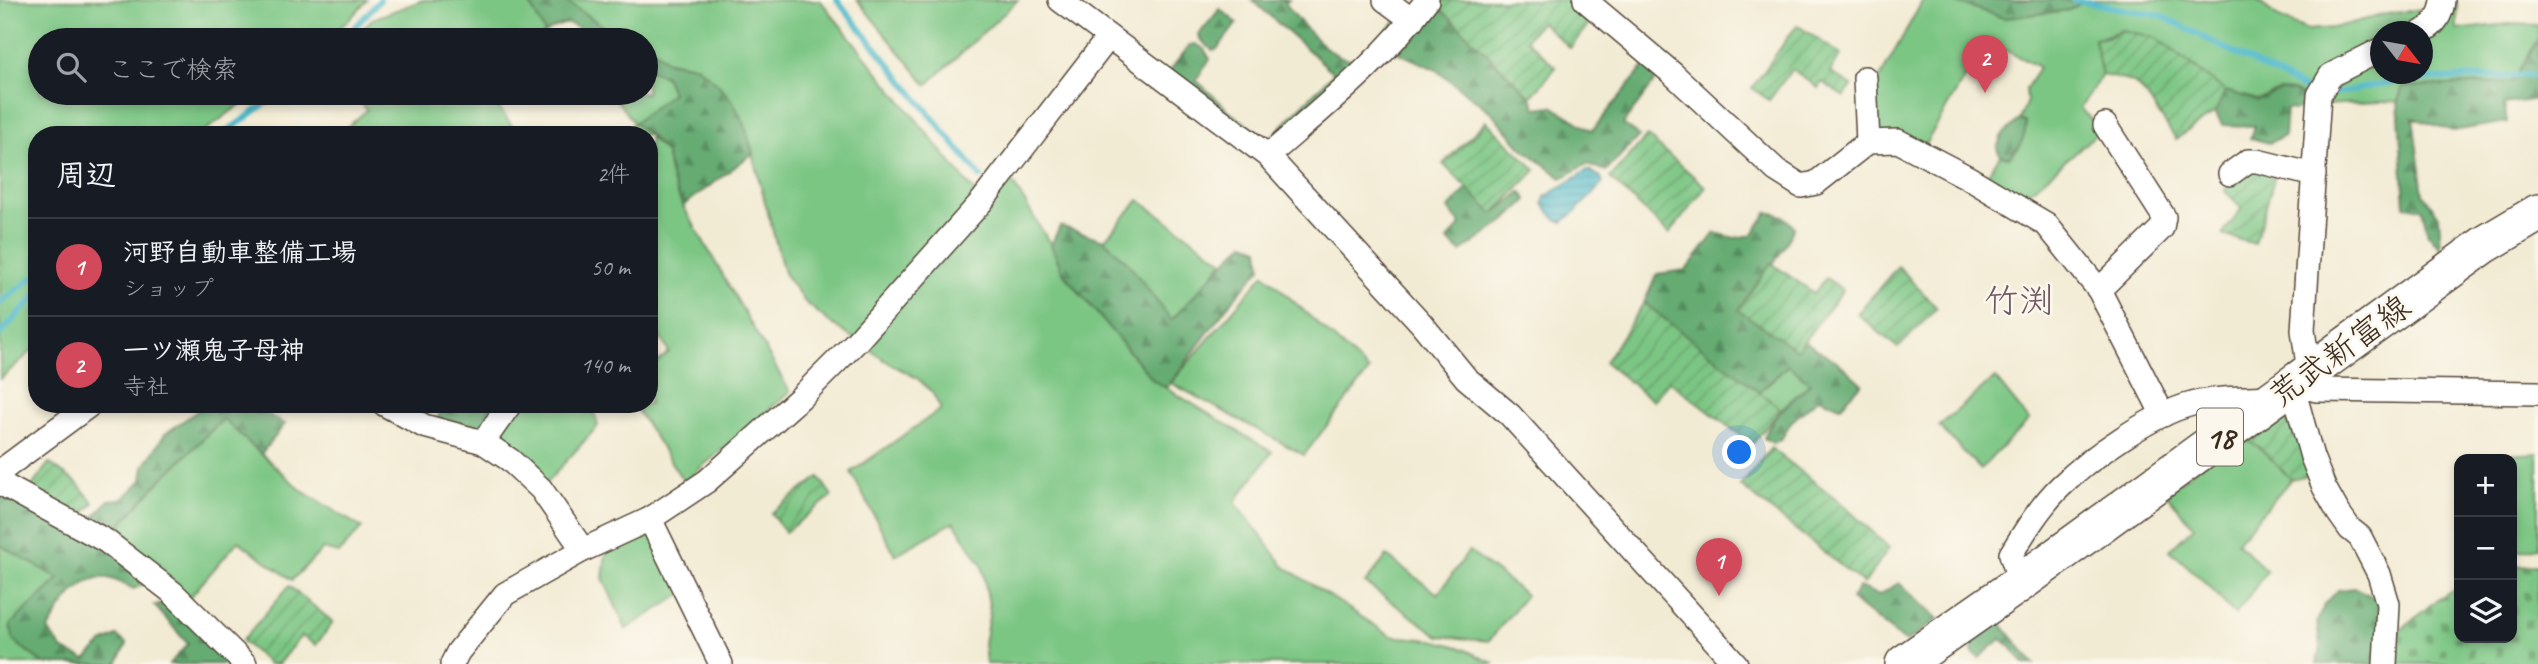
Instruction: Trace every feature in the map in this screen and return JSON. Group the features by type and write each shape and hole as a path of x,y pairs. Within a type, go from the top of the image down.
{"main road":[{"name":"荒武新富線","path":"1904,664 2020,583 2484,246 2538,213"}],"street":[{"path":"1060,0 1268,156 1421,323 1466,378 1510,415 1737,664"},
{"path":"1385,0 1412,20"},
{"path":"1268,156 1376,60 1427,0"},
{"path":"1585,0 1673,74 1776,170 1801,186 1816,183 1868,142 1898,141 1966,177 2046,225 2099,290 2163,415"},
{"path":"2433,23 2442,12 2443,0"},
{"path":"452,664 458,652 505,594 583,550 650,519 707,481 800,398 857,341 982,201 1108,38"},
{"path":"2370,56 2331,75 2319,95 2303,330 2292,384 2312,457 2324,487 2344,521 2360,537 2379,573 2388,604 2385,664"},
{"path":"1866,78 1868,142"},
{"path":"2099,290 2162,228 2164,218 2105,125"},
{"path":"2230,174 2248,161 2257,161 2314,174"},
{"path":"2020,583 2011,554 2029,525 2061,486 2128,434 2193,403 2292,384 2317,390 2538,393"},
{"path":"0,473 78,413"},
{"path":"400,413 424,426 482,442 510,460 541,489 583,550"},
{"path":"482,442 503,413"},
{"path":"0,483 106,541 172,592 245,664"},
{"path":"650,519 721,664"}],"green space":[{"path":"0,0 367,0 339,28 28,28 28,105 240,105 211,126 28,126 28,354 0,379"},
{"path":"423,0 528,0 542,28 363,28 372,19"},
{"path":"528,0 564,0 606,28 578,28 564,24 554,28 542,28"},
{"path":"564,0 820,0 981,200 1005,170 1051,245 1064,274 1153,380 1272,452 1235,502 1285,567 1391,636 1433,640 1459,647 1495,664 986,664 984,643 990,611 982,565 954,522 895,555 851,472 941,409 932,392 917,378 889,363 828,321 805,302 784,273 744,123 696,66 667,61 658,53 658,28 606,28"},
{"path":"857,0 1018,0 927,85"},
{"path":"1252,0 1289,0 1285,3 1316,39 1337,55 1347,58 1356,58 1368,51 1399,16 1407,26 1267,152 1167,74 1190,45 1196,44 1204,49 1210,59 1196,80 1235,116 1269,139 1334,73"},
{"path":"1443,0 1569,0 1592,20 1570,48 1541,22 1526,39 1556,67 1531,97 1438,6"},
{"path":"1923,0 1949,0 2004,18 2069,10 2086,0 2256,0 2281,19 2308,30 2333,28 2386,14 2457,4 2457,30 2508,24 2538,25 2538,40 2512,82 2403,87 2398,101 2305,106 2305,97 2282,90 2257,100 2225,91 2156,38 2122,30 2094,40 2102,75 2080,108 2101,130 2014,205 1980,185 2000,156 2009,157 2019,148 2025,124 2019,120 2027,101 2026,89 2039,67 1993,44 1971,67 1920,153 1868,142 1866,103"},
{"path":"1949,0 2086,0 2069,10 2004,18"},
{"path":"1438,6 1531,97 1536,108 1552,106 1592,131 1647,63 1658,72 1656,80 1623,124 1639,136 1606,171 1587,164 1562,178 1521,147 1492,113 1435,69 1394,51"},
{"path":"1220,9 1237,23 1217,49 1212,50 1200,39 1199,34"},
{"path":"1797,25 1841,55 1830,72 1852,86 1844,97 1822,82 1818,88 1792,69 1769,100 1752,88"},
{"path":"2122,30 2156,38 2225,91 2215,112 2176,139 2146,95 2133,82 2102,75 2094,39 2108,37"},
{"path":"2538,40 2538,99 2504,104 2507,122 2453,131 2413,118 2423,194 2439,216 2441,249 2428,234 2422,209 2405,206 2398,101 2403,87 2512,82"},
{"path":"658,53 667,61 696,66 717,83 733,102 744,123 753,153 683,206 672,181 666,153 658,145 658,126 638,126 634,123 672,93 666,77 658,73"},
{"path":"658,73 666,77 672,94 658,105"},
{"path":"2282,90 2293,91 2306,97 2305,106 2297,110 2286,109 2284,136 2269,143 2250,138 2254,126 2222,125 2215,112 2225,91 2257,100"},
{"path":"363,105 497,105 512,126 348,126 367,110"},
{"path":"620,105 658,105 635,123 638,126 631,126 634,123"},
{"path":"2019,120 2026,123 2021,142 2009,157 2000,156 1997,148 2002,135"},
{"path":"1486,121 1536,170 1493,214 1443,164"},
{"path":"1647,136 1706,187 1669,234 1610,178"},
{"path":"658,145 666,153 672,181 683,206 790,392 684,482 639,413 658,413 658,361 669,352 658,334"},
{"path":"2278,165 2255,244 2222,235 2242,208 2225,191 2239,166"},
{"path":"1468,188 1493,214 1521,192 1527,200 1505,221 1461,252 1447,240 1461,225 1448,209"},
{"path":"1139,200 1223,261 1200,291 1171,320 1128,263 1104,240"},
{"path":"1768,212 1783,216 1794,227 1776,259 1739,310 1797,349 1804,341 1838,362 1862,384 1840,407 1819,398 1791,422 1782,438 1773,443 1764,438 1768,429 1784,408 1810,383 1788,365 1759,392 1644,303 1657,274 1686,270 1715,233 1735,238 1752,235"},
{"path":"1060,226 1104,240 1128,263 1171,320 1245,243 1259,248 1261,268 1226,308 1167,388 1153,380 1064,274 1051,245"},
{"path":"1771,263 1814,293 1826,278 1843,290 1797,350 1738,310"},
{"path":"1898,266 1937,308 1898,348 1857,314"},
{"path":"1264,274 1369,371 1304,455 1171,383"},
{"path":"1644,303 1781,409 1752,444 1669,381 1653,401 1605,362"},
{"path":"1788,365 1811,383 1781,409 1759,392"},
{"path":"1995,378 2029,420 1980,469 1939,426"},
{"path":"2295,397 2318,473 2291,479 2259,447 2250,442 2232,442"},
{"path":"194,413 268,413 285,424 261,454 223,419 156,485 106,541 144,584 134,589 108,578 88,581 64,603 48,630 63,650 86,660 102,643 117,636 127,644 117,664 44,664 14,641 10,625 59,579 0,545 0,483 84,529 109,500 123,499 142,480 144,466 165,434"},
{"path":"440,413 504,413 483,442 434,429"},
{"path":"504,413 594,413 598,426 541,489 483,442"},
{"path":"223,419 302,491 362,528 339,553 323,549 292,580 238,541 184,604 106,541 156,485"},
{"path":"2232,442 2250,442 2260,447 2291,479 2237,542 2267,571 2235,615 2209,586 2170,550 2194,527 2165,493"},
{"path":"1771,448 1839,501 1889,548 1864,584 1741,486"},
{"path":"2538,453 2538,547 2517,552 2517,517 2517,454"},
{"path":"49,463 77,483 94,503 80,518 30,489"},
{"path":"819,477 832,496 785,532 771,513"},
{"path":"654,526 687,591 626,629 603,578 606,553"},
{"path":"0,545 60,578 14,641 44,664 0,664"},
{"path":"1469,551 1526,595 1489,641 1439,636 1365,583 1387,556 1438,594"},
{"path":"2538,565 2537,664 2397,664 2396,634 2434,602 2454,590 2454,643 2517,643 2517,566"},
{"path":"1899,583 1938,619 1906,642 1851,599 1859,587 1879,595"},
{"path":"289,586 333,622 316,645 301,636 278,664 269,664 242,641"},
{"path":"2355,588 2388,604 2385,664 2317,664 2320,647 2317,622 2324,605 2338,590"},
{"path":"167,604 198,618 245,664 169,664 188,644 154,605"},
{"path":"1995,616 2034,664 2024,664 2001,639 1979,658 1972,652 1974,631"}],"water":[{"path":"1588,170 1601,177 1603,183 1563,222 1555,219 1543,204 1545,197"}],"waterway":[{"path":"354,28 380,0"},
{"path":"837,0 981,177"},
{"path":"2074,0 2162,16 2313,93"},
{"path":"2328,92 2344,92 2401,80 2538,75"},
{"path":"234,126 263,105"},
{"path":"0,303 28,281"},
{"path":"0,334 28,304"}],"place":[{"name":"一ツ瀬鬼子母神","path":"1985,93"},
{"name":"河野自動車整備工場","path":"1719,596"}],"district":[{"name":"竹渕","path":"2019,300"}]}
